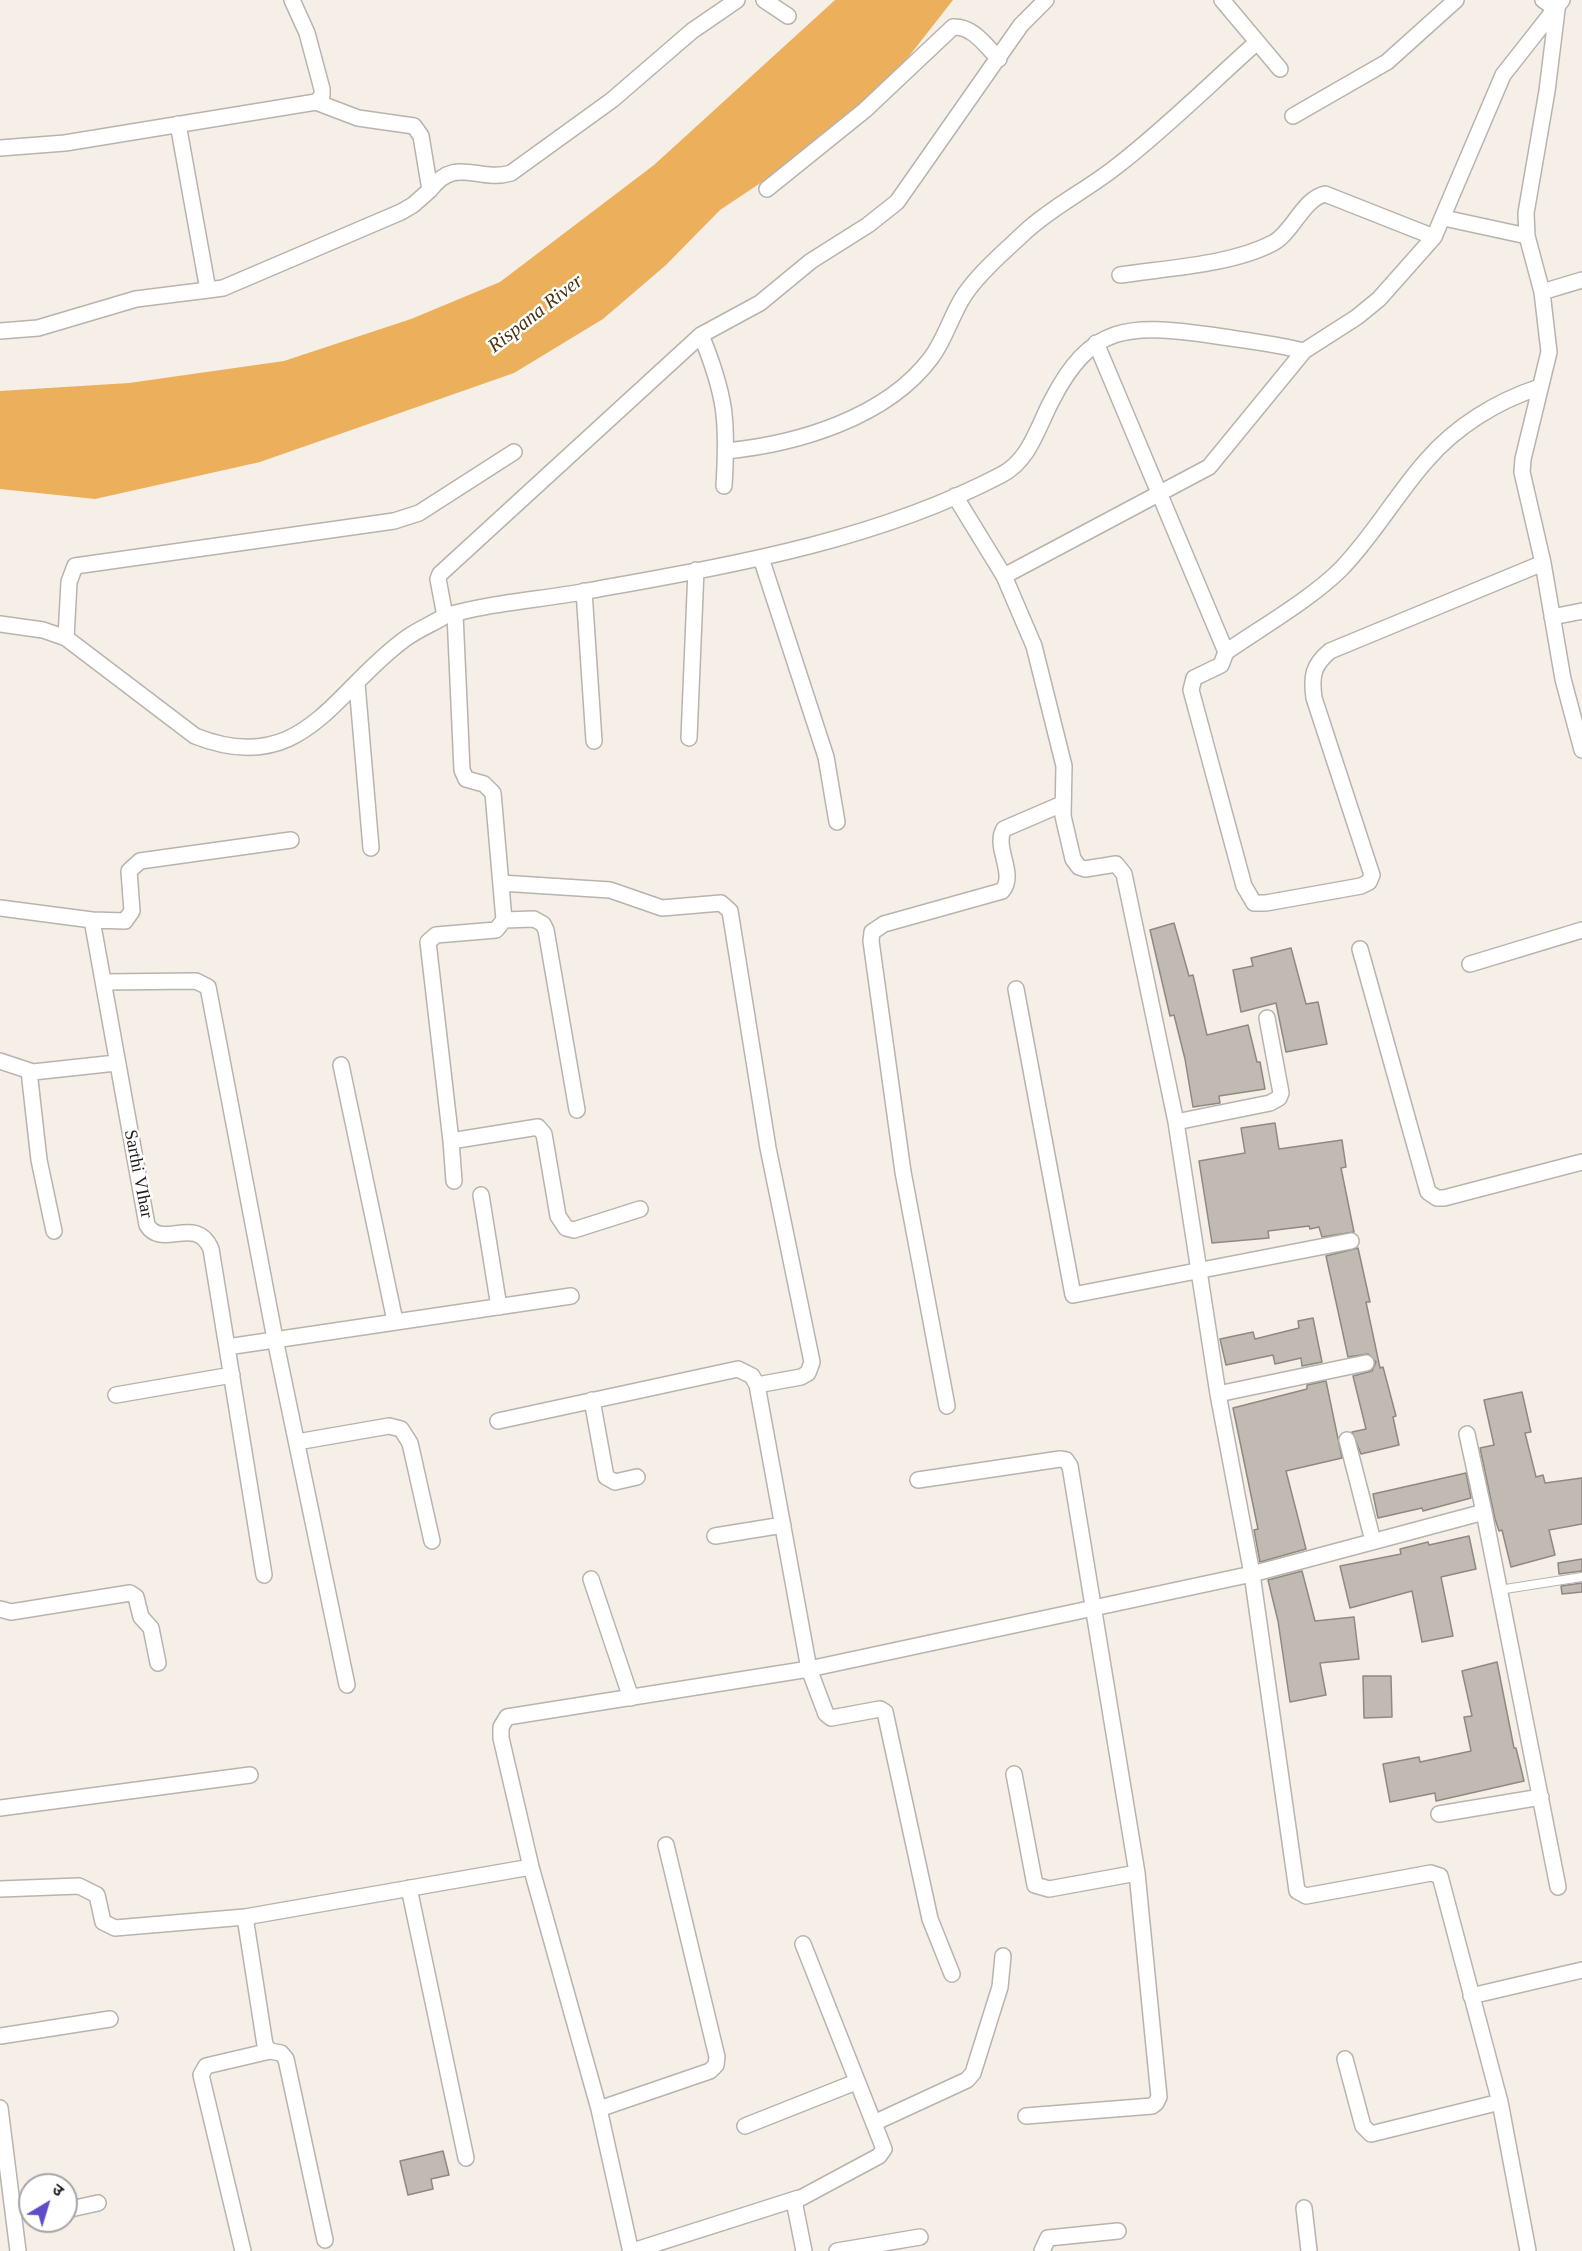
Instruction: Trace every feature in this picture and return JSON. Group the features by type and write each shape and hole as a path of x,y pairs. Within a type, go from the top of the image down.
{"street":[{"path":"292,0 307,33 322,89 322,96 316,102"},
{"path":"0,331 38,328 136,300 208,290 240,282 305,251 401,212 430,190 439,178 453,171 493,176 511,173 612,100 692,31 737,0"},
{"path":"764,0 788,15"},
{"path":"454,1181 428,942 436,935 496,930 504,920 493,793 484,784 466,779 462,770 450,615 438,579 444,570 701,335 760,303 812,261 868,225 897,202 1032,12 1046,0"},
{"path":"1222,0 1256,44 1280,69"},
{"path":"1293,116 1387,62 1456,0"},
{"path":"1543,0 1560,5"},
{"path":"1004,576 1197,475 1217,459 1304,351 1357,317 1379,299 1434,237 1444,218 1491,98 1503,75 1516,55 1560,5"},
{"path":"1560,5 1528,196 1527,236 1542,292 1549,352 1522,459 1522,472 1543,563 1563,679 1582,750"},
{"path":"767,189 865,110 952,27 962,27 970,31 999,59"},
{"path":"726,451 766,447 814,434 870,409 900,390 934,354 947,333 964,296 996,259 1039,220 1116,167 1256,44"},
{"path":"0,148 65,143 316,102 358,118 408,123 418,129 430,190"},
{"path":"178,124 208,290"},
{"path":"1120,275 1224,259 1266,246 1284,235 1318,195 1325,194 1434,237"},
{"path":"1444,218 1527,236"},
{"path":"1542,292 1582,280"},
{"path":"0,624 43,630 66,638 195,736 217,745 241,748 268,746 291,737 320,719 404,640 450,615 761,558 846,537 955,496 1019,464 1069,370 1096,343 1113,334 1160,328 1282,345 1304,351"},
{"path":"701,335 718,375 725,405 724,486"},
{"path":"1096,343 1161,492 1226,652"},
{"path":"1540,387 1514,396 1487,410 1456,432 1426,460 1339,571 1226,652 1221,665 1194,678 1191,690 1247,895 1254,903 1266,903 1361,886 1369,882 1372,874 1314,698 1311,680 1318,661 1330,651 1543,563"},
{"path":"66,638 69,582 75,566 394,521 419,513 514,452"},
{"path":"955,496 1004,576 1034,646 1064,766 1066,785 1062,804 1076,864 1085,868 1116,864 1124,874 1176,1122 1218,1394 1252,1574 1297,1892 1306,1896 1431,1873 1443,1880 1500,2102 1528,2251"},
{"path":"761,558 826,757 837,822"},
{"path":"689,738 696,570"},
{"path":"584,591 594,741"},
{"path":"1552,617 1582,611"},
{"path":"357,684 371,848"},
{"path":"947,1406 903,1172 871,941 872,932 884,924 1002,891 1007,881 1001,839 1004,829 1062,804"},
{"path":"0,908 92,920 125,921 130,916 129,871 140,861 291,840"},
{"path":"501,883 610,890 662,908 721,903 730,911 768,1148 812,1362 808,1373 801,1377 757,1385"},
{"path":"504,920 534,919 543,924 546,930 578,1110"},
{"name":"Sarthi VIhar","path":"92,920 116,1064 147,1225 154,1233 192,1232 207,1240 211,1249 264,1575"},
{"path":"1470,964 1582,930"},
{"path":"1360,949 1428,1192 1437,1198 1444,1198 1582,1162"},
{"path":"104,982 196,981 208,987 275,1340 347,1685"},
{"path":"1016,989 1071,1293 1078,1296 1351,1241"},
{"path":"1176,1122 1270,1103 1279,1098 1281,1093 1267,1018"},
{"path":"0,1061 28,1071 116,1064"},
{"path":"341,1065 395,1321"},
{"path":"28,1071 39,1160 54,1231"},
{"path":"451,1141 538,1127 544,1134 558,1216 566,1228 574,1230 640,1209"},
{"path":"481,1195 499,1307"},
{"path":"227,1347 571,1296"},
{"path":"1218,1394 1366,1363"},
{"path":"498,1421 738,1368 752,1376 757,1385 809,1669 826,1714 831,1718 880,1709 885,1712 930,1919 952,1974"},
{"path":"116,1395 232,1375"},
{"path":"592,1400 606,1477 615,1482 637,1477"},
{"path":"297,1442 389,1426 401,1429 410,1443 432,1541"},
{"path":"1467,1434 1558,1887"},
{"path":"1347,1440 1373,1541"},
{"path":"918,1480 1066,1460 1070,1466 1137,1873 1157,2102 1152,2106 1026,2116"},
{"path":"803,1944 856,2082 876,2122 884,2146 882,2154 799,2198 632,2250 627,2243 599,2109 531,1867 501,1738 504,1720 512,1715 809,1669 1252,1574 1484,1512"},
{"path":"715,1536 783,1524"},
{"path":"591,1579 631,1698"},
{"path":"0,1609 11,1611 130,1593 136,1597 141,1617 153,1632 158,1663"},
{"path":"1014,1774 1035,1885 1049,1889 1137,1873"},
{"path":"0,1808 250,1775"},
{"path":"1439,1814 1541,1797"},
{"path":"599,2109 710,2071 716,2065 717,2057 666,1845"},
{"path":"0,1889 85,1887 97,1895 103,1922 115,1928 245,1917 531,1867"},
{"path":"409,1888 466,2158"},
{"path":"245,1917 265,2045 270,2051"},
{"path":"876,2122 966,2080 973,2073 1000,1987 1003,1956"},
{"path":"1471,1996 1582,1970"},
{"path":"0,2036 110,2019"},
{"path":"243,2251 201,2075 206,2066 270,2051 281,2053 286,2059 325,2240"},
{"path":"1345,2059 1363,2126 1371,2134 1500,2102"},
{"path":"745,2126 856,2082"},
{"path":"0,2108 18,2196"},
{"path":"799,2198 795,2206 804,2251"},
{"path":"78,2207 98,2203"},
{"path":"1304,2208 1308,2251"},
{"path":"1042,2251 1048,2238 1118,2231"},
{"path":"18,2251 21,2233"},
{"path":"837,2251 920,2237"}],"lane":[{"path":"1499,1590 1582,1577"}],"water":[{"name":"Rispana River","path":"835,0 953,0 892,78 833,129 777,172 720,210 666,265 603,319 514,373 260,462 95,499 0,489 0,391 129,383 284,361 411,319 500,282 654,165"}],"building":[{"path":"1174,923 1189,976 1193,975 1207,1035 1248,1025 1257,1062 1260,1062 1265,1089 1219,1096 1220,1103 1193,1107 1185,1059 1174,1015 1170,1016 1150,930"},
{"path":"1291,948 1306,1004 1318,1002 1327,1044 1286,1052 1276,1003 1241,1012 1233,970 1253,966 1251,958"},
{"path":"1275,1123 1279,1149 1342,1140 1346,1167 1341,1168 1354,1232 1322,1237 1319,1227 1310,1229 1309,1226 1268,1231 1269,1238 1212,1243 1199,1161 1245,1153 1241,1128"},
{"path":"1358,1248 1370,1302 1366,1302 1380,1368 1383,1367 1396,1416 1393,1417 1399,1445 1361,1454 1352,1432 1366,1429 1353,1376 1372,1371 1376,1362 1368,1354 1348,1357 1326,1256"},
{"path":"1313,1318 1322,1362 1302,1366 1301,1358 1275,1364 1273,1355 1226,1365 1220,1339 1253,1332 1255,1339 1299,1328 1298,1321"},
{"path":"1326,1381 1342,1458 1286,1471 1306,1549 1260,1562 1254,1530 1258,1529 1233,1408 1307,1389 1307,1385"},
{"path":"1522,1392 1531,1432 1525,1433 1536,1477 1543,1475 1545,1483 1582,1478 1582,1524 1549,1530 1555,1555 1511,1567 1502,1530 1499,1531 1495,1519 1480,1448 1494,1445 1484,1400"},
{"path":"1466,1473 1471,1498 1423,1511 1422,1508 1378,1518 1373,1494"},
{"path":"1469,1536 1476,1569 1441,1577 1453,1636 1422,1642 1412,1591 1350,1608 1340,1566 1401,1554 1400,1549 1428,1542 1429,1545"},
{"path":"1582,1559 1582,1571 1559,1574 1558,1563"},
{"path":"1302,1571 1315,1621 1354,1617 1359,1659 1320,1663 1326,1695 1290,1702 1278,1621 1268,1580"},
{"path":"1582,1583 1582,1592 1562,1594 1561,1586"},
{"path":"1497,1662 1514,1748 1516,1748 1524,1781 1436,1801 1435,1793 1390,1802 1383,1764 1419,1757 1420,1762 1471,1751 1464,1717 1472,1716 1462,1671"},
{"path":"1363,1676 1391,1676 1392,1717 1364,1718"},
{"path":"443,2151 449,2175 431,2179 433,2189 408,2195 400,2161"}]}
